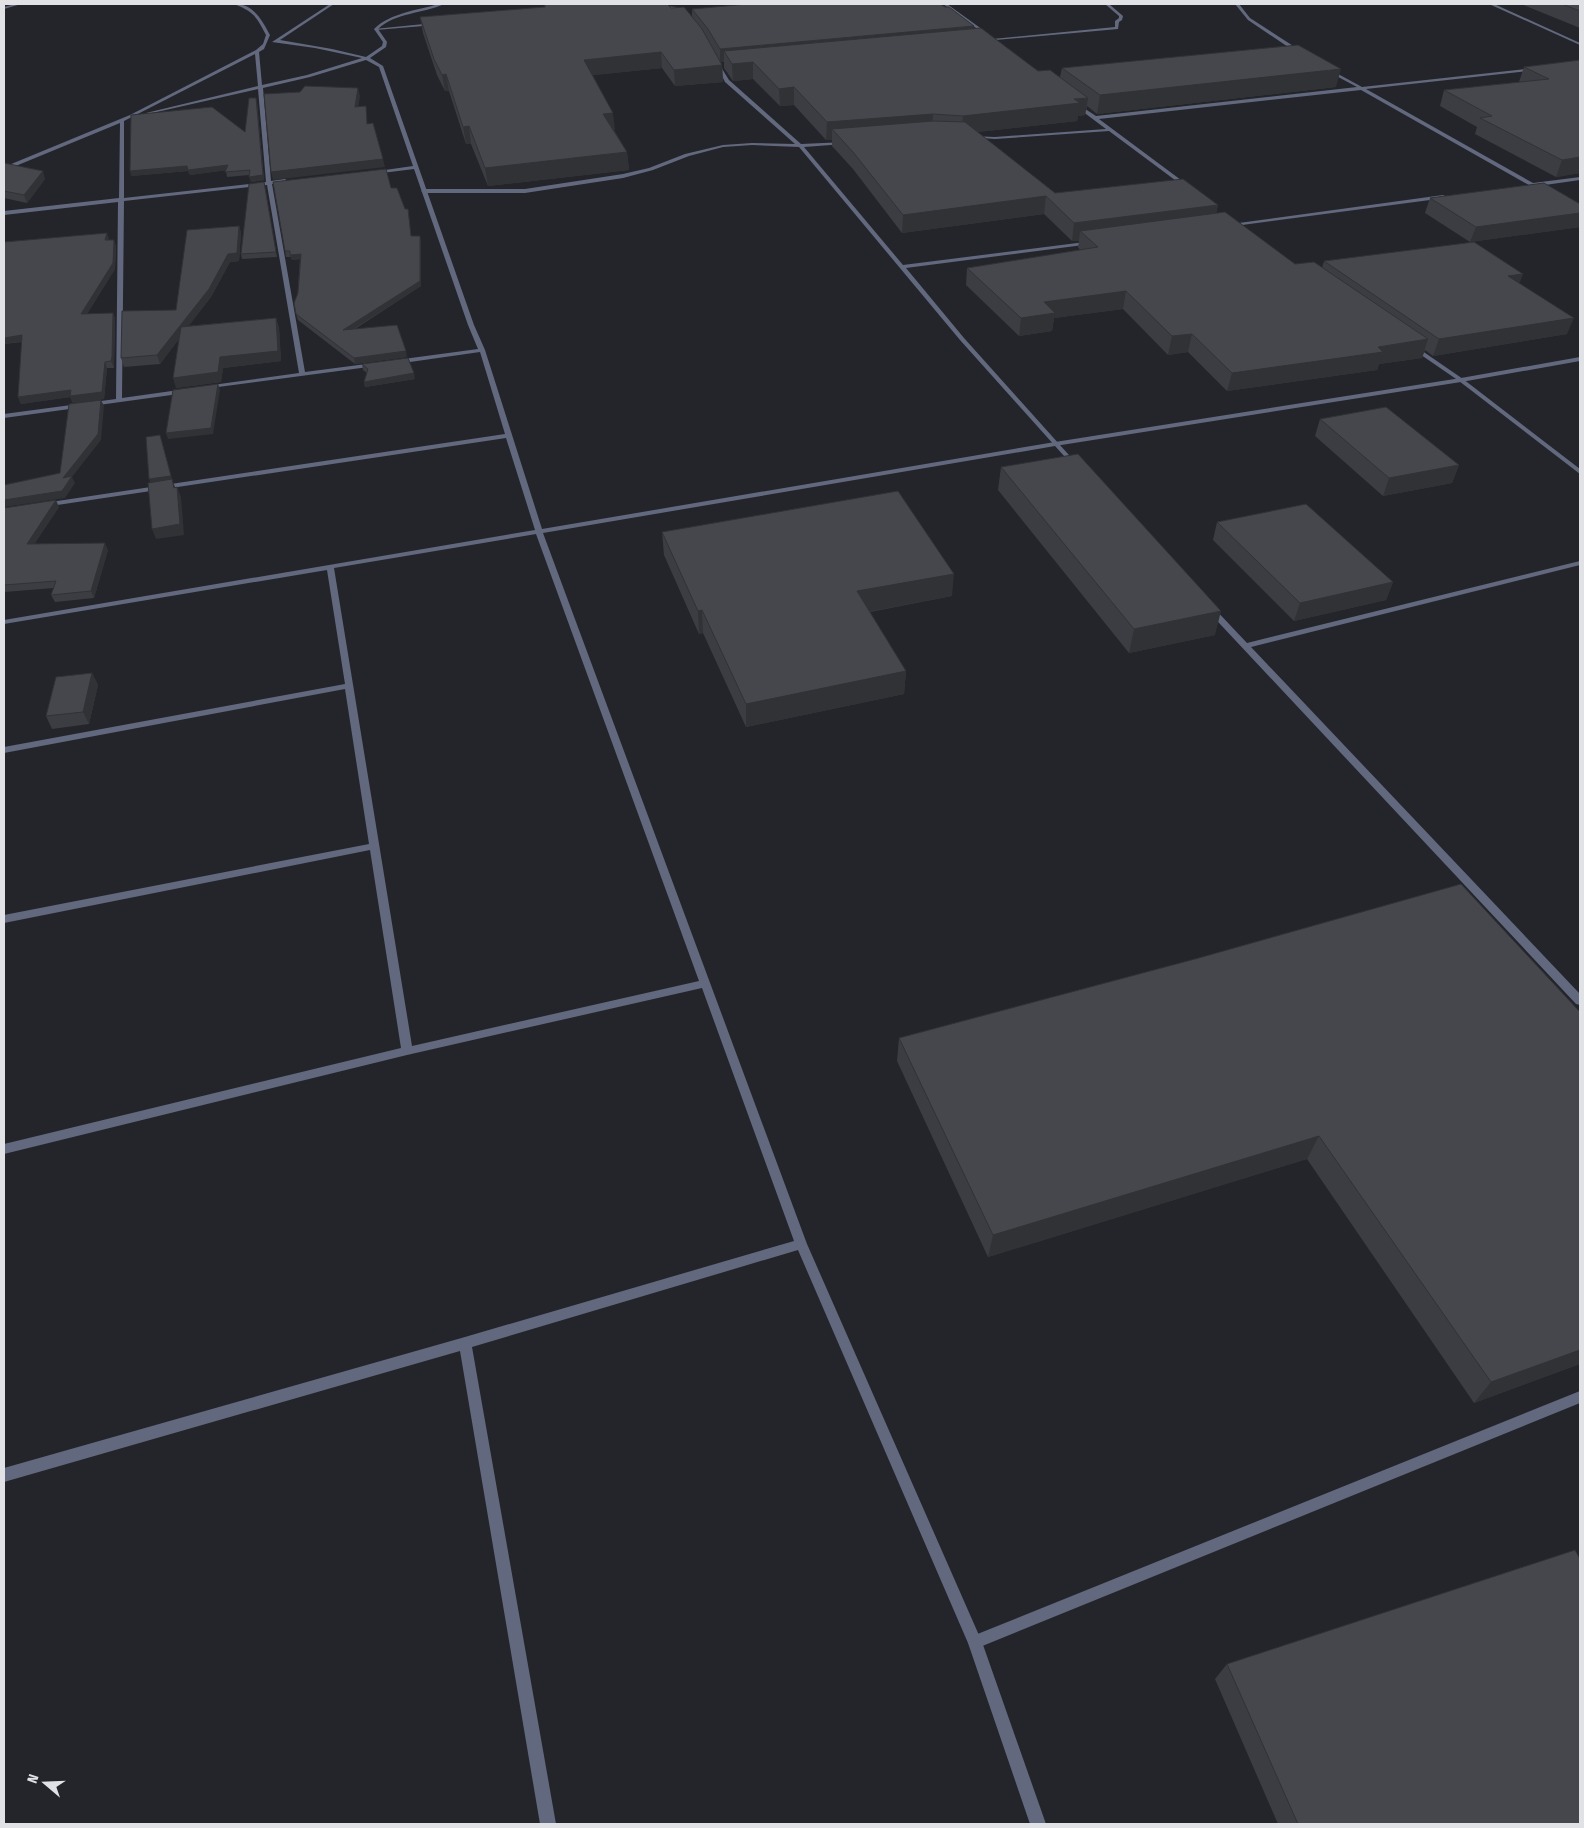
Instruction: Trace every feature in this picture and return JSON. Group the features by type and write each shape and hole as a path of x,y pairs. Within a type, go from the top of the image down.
{"street":[{"path":"4,8 20,4"},
{"path":"236,4 249,8 261,22 268,35 265,44 257,52"},
{"path":"4,169 132,116 257,52 332,4"},
{"path":"376,30 388,21 442,4"},
{"path":"945,4 1002,46"},
{"path":"974,41 1118,28 1117,21 1121,19 1120,16 1107,4"},
{"path":"1238,4 1249,19 1302,53"},
{"path":"1491,4 1580,44"},
{"path":"651,7 675,6 691,25"},
{"path":"376,30 444,23"},
{"path":"132,116 261,88 367,58 384,46 385,42 376,30"},
{"path":"276,40 367,58 377,61 381,66 470,325 482,350 539,531 801,1244 975,1642 1038,1824"},
{"path":"257,52 269,183 302,374"},
{"path":"714,57 727,81 800,146 962,339 1082,472"},
{"path":"719,66 729,64"},
{"path":"1094,118 1542,68"},
{"path":"1327,69 1547,192"},
{"path":"1071,101 1196,194"},
{"path":"119,400 122,120"},
{"path":"962,136 995,138 1109,130"},
{"path":"424,191 525,190 623,176 651,169 687,155 723,146 752,144 800,146 847,142"},
{"path":"4,161 14,164"},
{"path":"367,173 416,167"},
{"path":"1522,187 1580,179"},
{"path":"4,213 288,181"},
{"path":"1216,226 1453,196"},
{"path":"1228,218 1243,229"},
{"path":"901,267 1098,241"},
{"path":"1404,341 1461,380 1580,472"},
{"path":"387,363 482,350"},
{"path":"4,622 1055,444 1461,380 1580,359"},
{"path":"4,416 378,364"},
{"path":"33,506 510,435"},
{"path":"1245,646 1580,563"},
{"path":"330,566 407,1051"},
{"path":"1206,605 1580,1001"},
{"path":"4,750 349,686"},
{"path":"4,919 374,846"},
{"path":"4,1149 407,1051 706,982"},
{"path":"4,1475 465,1343 801,1244"},
{"path":"465,1343 548,1824"},
{"path":"975,1642 1580,1398"}],"building":[{"path":"545,4 667,4 671,8 684,7 702,29 722,65 674,70 661,52 584,60 613,113 603,114 627,152 485,168 469,126 463,127 446,74 442,75 434,59 420,17 545,7"},
{"path":"748,4 940,4 949,7 974,26 720,49 708,29 692,9"},
{"path":"1562,4 1580,4 1580,11"},
{"path":"981,28 1038,71 1050,70 1088,98 1074,99 1080,103 963,116 933,114 827,122 794,87 779,89 753,62 732,64 724,51"},
{"path":"1298,45 1341,69 1100,95 1062,68"},
{"path":"1580,60 1580,157 1562,160 1480,118 1492,116 1444,90 1549,79 1524,67"},
{"path":"305,86 358,88 355,107 366,106 367,124 373,123 383,159 271,172 264,94 300,92"},
{"path":"249,98 256,98 263,175 249,177 250,170 225,172 228,165 188,170 187,166 130,171 131,115 212,107 245,132"},
{"path":"933,121 965,122 1055,193 1183,179 1218,205 1074,223 1046,196 903,215 853,152 832,129"},
{"path":"4,163 43,171 24,195 4,191"},
{"path":"386,169 391,188 397,188 405,209 408,209 411,236 420,236 420,281 343,330 397,325 406,351 354,358 296,314 294,303 298,293 301,254 290,255 290,251 285,251 273,182"},
{"path":"264,182 276,252 241,254 249,184"},
{"path":"1544,183 1580,204 1580,213 1476,227 1430,198"},
{"path":"1225,212 1295,264 1314,262 1428,339 1378,347 1383,352 1232,373 1192,334 1172,336 1126,291 1044,302 1055,313 1021,318 967,268 1098,247 1080,231"},
{"path":"239,226 237,253 228,254 209,289 157,355 121,358 122,311 176,310 187,230"},
{"path":"107,233 105,240 114,240 113,263 81,314 113,313 112,357 111,361 105,362 102,392 70,396 71,390 18,397 22,335 4,338 4,242"},
{"path":"1474,242 1523,274 1508,276 1574,318 1439,339 1324,261"},
{"path":"276,318 278,351 220,357 218,372 173,378 181,327"},
{"path":"408,358 414,373 364,382 368,369 362,364"},
{"path":"218,384 211,428 166,433 173,390"},
{"path":"101,400 98,434 63,478 72,476 62,491 4,500 4,485 60,473 69,404"},
{"path":"1386,407 1459,465 1389,478 1320,419"},
{"path":"160,435 171,476 149,479 146,437"},
{"path":"1078,454 1221,611 1134,629 1001,467"},
{"path":"172,479 174,488 177,487 180,524 152,529 148,483"},
{"path":"898,491 954,574 857,591 906,671 746,704 702,610 698,611 662,532"},
{"path":"56,500 27,544 105,543 91,591 51,595 56,581 4,585 4,508"},
{"path":"1306,504 1393,582 1300,603 1217,522"},
{"path":"92,673 83,712 46,716 56,677"},
{"path":"1461,884 1580,1012 1580,1350 1491,1382 1319,1136 993,1235 899,1038 1195,959"},
{"path":"1575,1550 1580,1559 1580,1824 1298,1824 1227,1664"}]}
